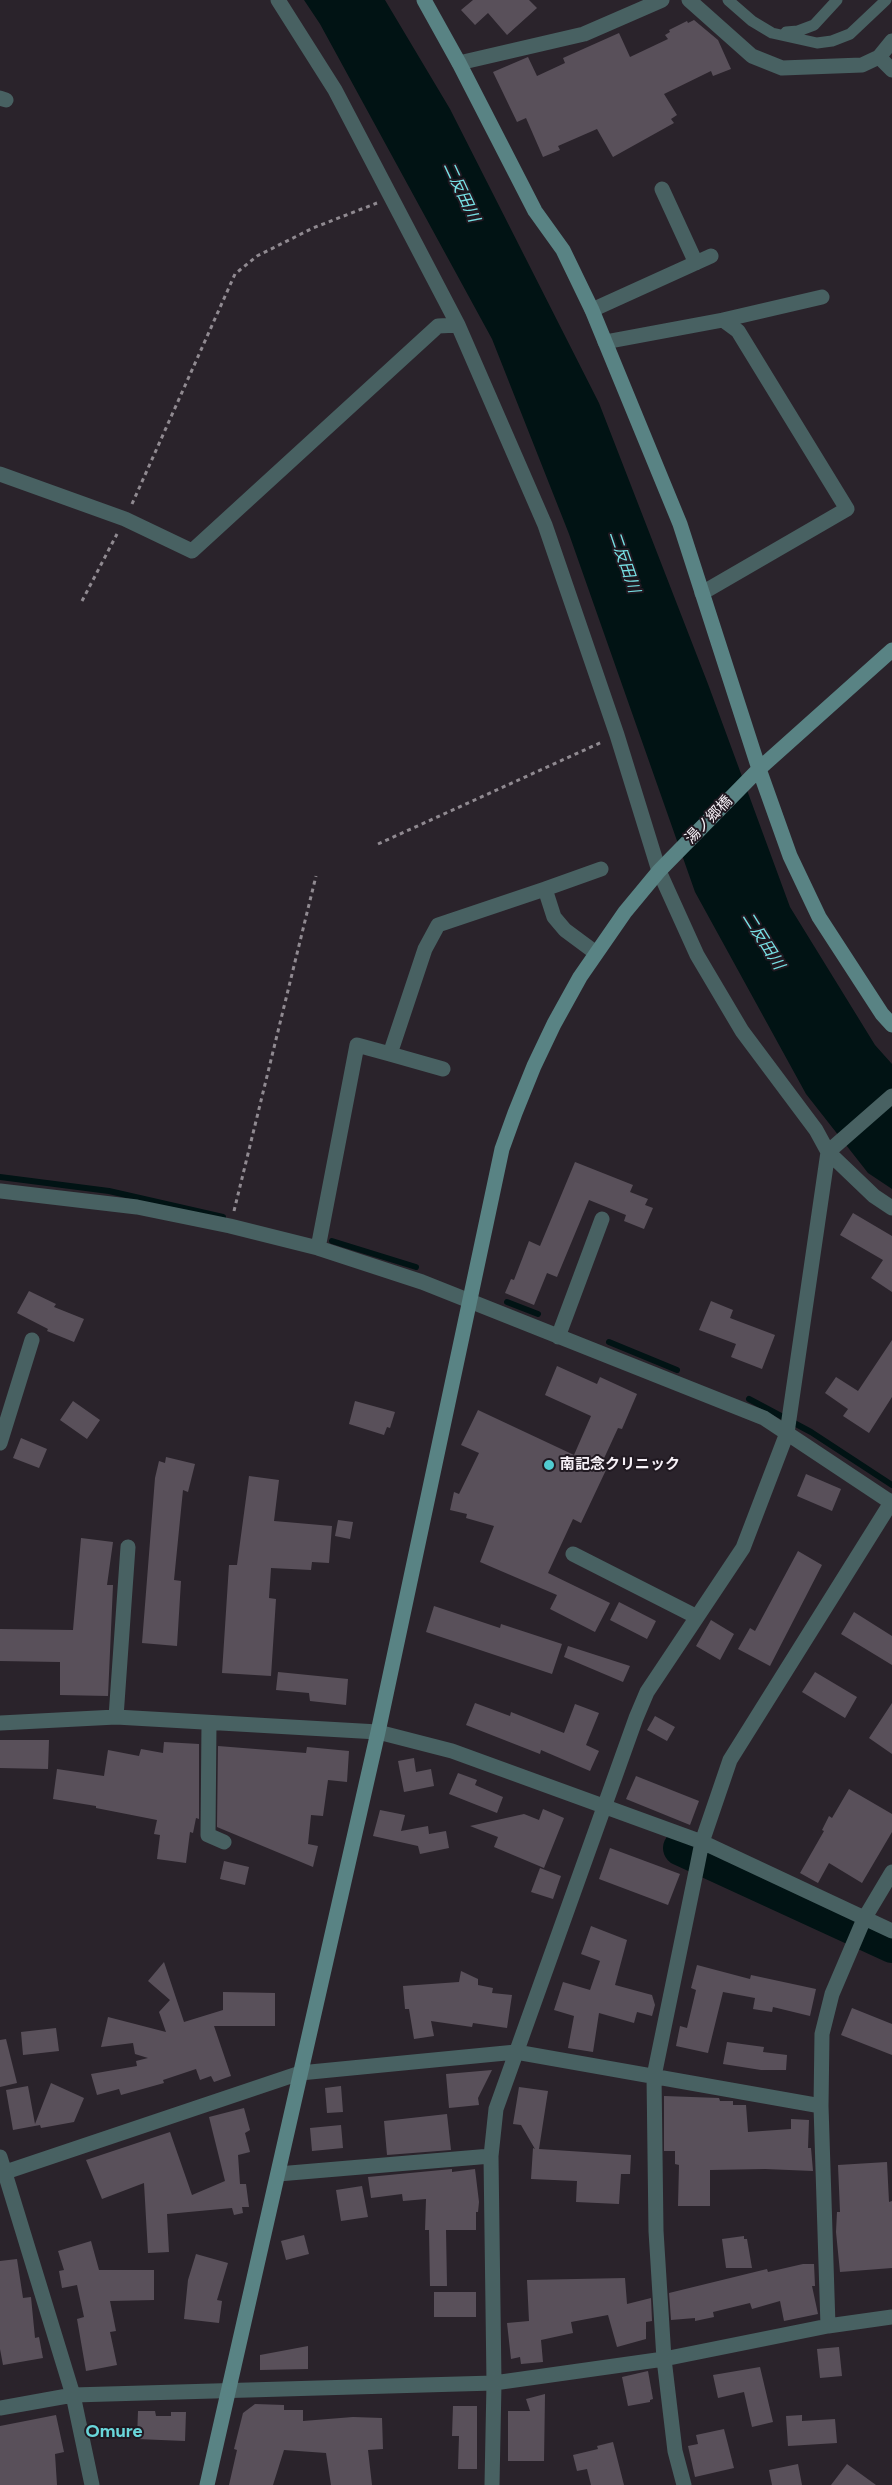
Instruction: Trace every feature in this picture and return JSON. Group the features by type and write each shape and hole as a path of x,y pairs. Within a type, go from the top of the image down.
{"street":[{"path":"278,0 335,90 458,325 545,525 616,735 659,871 697,955 742,1031 816,1130 828,1152 874,1196 892,1208"},
{"path":"424,0 459,63 535,211 563,250 592,310 680,524 759,769 790,856 819,917 882,1014 892,1025"},
{"path":"459,63 584,34 662,0"},
{"path":"689,0 752,56 782,68 862,65 879,57 892,42"},
{"path":"879,57 892,70"},
{"path":"662,190 696,263"},
{"path":"592,310 711,256"},
{"path":"605,342 723,320 822,297"},
{"path":"702,593 847,509 738,331 723,320"},
{"path":"0,474 125,519 192,551 438,326 458,325"},
{"name":"湯ノ郷橋","path":"207,2485 378,1732 502,1149 534,1066 559,1016 596,953 624,912 659,871 759,769 892,650"},
{"path":"390,1054 425,949 438,925 601,869"},
{"path":"545,889 554,917 565,930 596,953"},
{"path":"318,1248 357,1045 443,1068"},
{"path":"492,2485 494,2383 490,2156 496,2109 603,1806 648,1692 743,1548 788,1429 828,1152 892,1096"},
{"path":"0,1191 137,1206 230,1226 318,1248 422,1282 788,1429 892,1502 730,1760 700,1851 654,2076 656,2231 664,2359 676,2451 684,2485"},
{"path":"558,1337 602,1219"},
{"path":"0,1443 32,1340"},
{"path":"116,1718 128,1547"},
{"path":"573,1554 698,1617"},
{"path":"0,1723 116,1718 378,1732 452,1751 603,1806 861,1927 892,1931"},
{"path":"209,1723 208,1835 224,1842"},
{"path":"828,2326 821,2106 822,2034 832,1994 861,1927 892,1872"},
{"path":"2,2173 300,2073 516,2052 821,2106"},
{"path":"278,2174 490,2156"},
{"path":"0,2157 2,2173 73,2395 92,2485"},
{"path":"0,2408 73,2395 494,2383 664,2359 828,2326 892,2317"}],"lane":[{"path":"728,0 752,21 772,33 817,43 832,41 850,34 886,0"},
{"path":"772,33 798,31 814,25 837,0"}],"path":[{"path":"82,601 125,519 235,274 257,256 305,232 391,198"},
{"path":"378,844 616,735"},
{"path":"230,1226 316,876"}],"water":[{"name":"二反田川","path":"304,0 385,0 450,109 599,403 708,684 790,907 875,1045 892,1064 892,1189 868,1173 806,1094 695,892 569,534 492,339 320,24"}],"building":[{"path":"473,0 529,0 537,8 507,35 488,13 475,25 461,10"},
{"path":"694,20 718,40 731,69 713,76 711,71 664,94 677,115 671,119 674,123 613,157 597,129 558,146 560,150 543,157 526,118 517,122 493,72 528,57 537,76 565,63 563,58 619,33 630,57 668,39 665,35 670,32 669,30 687,21 688,23"},
{"path":"575,1162 633,1185 630,1192 648,1199 645,1205 653,1208 644,1229 624,1221 626,1215 589,1200 557,1277 547,1273 534,1305 505,1293 511,1279 514,1280 529,1241 540,1246"},
{"path":"853,1213 892,1236 892,1292 871,1278 883,1260 840,1235"},
{"path":"29,1291 56,1304 54,1307 84,1319 74,1342 47,1331 48,1329 17,1313"},
{"path":"711,1301 733,1310 730,1318 775,1335 762,1369 731,1357 736,1344 699,1330"},
{"path":"892,1340 892,1397 869,1433 843,1416 848,1409 825,1393 836,1377 858,1391"},
{"path":"557,1366 597,1384 600,1377 637,1394 622,1429 618,1428 600,1467 606,1470 581,1523 573,1519 548,1573 610,1603 595,1632 550,1609 557,1595 480,1562 494,1526 466,1518 467,1514 450,1510 454,1492 459,1494 479,1453 461,1445 478,1410 574,1455 591,1416 545,1395"},
{"path":"73,1401 100,1420 87,1439 60,1420"},
{"path":"355,1401 395,1412 390,1428 387,1427 384,1435 349,1424"},
{"path":"21,1438 47,1449 39,1468 13,1458"},
{"path":"166,1457 195,1464 188,1492 183,1490 174,1580 181,1581 177,1646 142,1643 155,1478 159,1461 165,1463"},
{"path":"806,1474 841,1489 832,1511 797,1496"},
{"path":"249,1476 279,1480 274,1521 332,1526 329,1563 312,1562 311,1570 271,1568 269,1598 276,1599 271,1676 222,1673 229,1565 237,1565"},
{"path":"338,1520 353,1522 350,1539 335,1536"},
{"path":"81,1538 113,1542 107,1585 113,1585 108,1696 60,1695 60,1662 0,1661 0,1629 73,1630"},
{"path":"798,1551 822,1565 770,1666 738,1649 750,1628 755,1631"},
{"path":"619,1602 656,1621 647,1639 610,1620"},
{"path":"434,1606 500,1628 501,1624 562,1644 552,1674 426,1632"},
{"path":"854,1612 892,1636 892,1665 841,1634"},
{"path":"711,1620 734,1634 720,1660 696,1646"},
{"path":"568,1646 630,1666 623,1682 564,1657"},
{"path":"278,1672 348,1679 346,1705 310,1701 309,1693 276,1690"},
{"path":"815,1672 857,1697 845,1718 802,1692"},
{"path":"475,1703 510,1716 511,1712 564,1733 575,1704 599,1713 586,1745 599,1751 590,1771 541,1750 540,1754 466,1725"},
{"path":"892,1703 892,1754 869,1738"},
{"path":"655,1716 675,1727 667,1741 647,1730"},
{"path":"0,1740 49,1740 48,1769 0,1768"},
{"path":"164,1742 199,1744 199,1819 196,1818 193,1833 190,1832 186,1863 157,1859 160,1835 154,1834 157,1820 96,1808 96,1806 53,1799 57,1769 104,1776 108,1750 139,1756 141,1749 163,1753"},
{"path":"218,1746 306,1753 307,1747 349,1751 347,1782 328,1780 323,1816 311,1815 308,1844 318,1846 313,1867 217,1827"},
{"path":"414,1758 416,1772 431,1769 434,1786 404,1792 398,1761"},
{"path":"458,1773 477,1780 475,1785 503,1797 497,1813 449,1794"},
{"path":"636,1776 699,1801 690,1825 626,1799"},
{"path":"849,1789 892,1814 892,1832 862,1883 829,1863 818,1883 800,1873 824,1831 822,1830 829,1816 832,1818"},
{"path":"543,1809 564,1818 544,1868 494,1847 498,1837 470,1826 524,1814 539,1820"},
{"path":"380,1810 405,1815 401,1831 428,1826 429,1834 446,1831 449,1848 420,1854 418,1846 373,1836"},
{"path":"610,1848 680,1874 668,1905 599,1879"},
{"path":"224,1861 249,1867 245,1885 220,1879"},
{"path":"540,1868 561,1876 553,1899 531,1892"},
{"path":"591,1926 627,1940 615,1985 652,1995 655,2005 652,2016 637,2012 634,2023 599,2013 593,2052 568,2048 574,2016 554,2010 563,1982 590,1990 600,1961 581,1954"},
{"path":"164,1962 184,2022 223,2010 223,1992 275,1993 275,2026 214,2026 231,2076 214,2082 211,2076 200,2080 196,2069 163,2080 164,2083 121,2095 119,2089 97,2095 91,2074 137,2066 136,2061 148,2058 135,2054 133,2043 101,2047 108,2017 166,2032 159,2012 170,2000 148,1981"},
{"path":"697,1965 750,1979 751,1975 816,1989 810,2016 773,2007 772,2012 753,2009 755,1998 723,1992 708,2053 676,2046 680,2026 687,2028 696,1990 691,1988"},
{"path":"461,1971 478,1979 478,1985 493,1988 492,1993 512,1995 507,2028 473,2023 472,2027 431,2021 434,2036 414,2039 409,2009 405,2009 403,1986 459,1982"},
{"path":"852,2008 892,2024 892,2055 841,2035"},
{"path":"56,2028 59,2051 23,2055 21,2032"},
{"path":"6,2039 17,2083 0,2087 0,2040"},
{"path":"727,2042 764,2047 763,2052 787,2055 786,2070 761,2070 723,2064"},
{"path":"492,2070 478,2098 479,2105 449,2108 446,2074"},
{"path":"51,2083 84,2098 74,2122 41,2128 40,2125 13,2130 6,2090 28,2086 35,2124"},
{"path":"341,2086 343,2112 327,2113 325,2088"},
{"path":"519,2087 548,2091 539,2149 631,2155 630,2174 621,2174 619,2204 576,2202 577,2181 531,2179 533,2148 535,2149 521,2125 513,2124"},
{"path":"664,2096 719,2098 720,2101 733,2101 733,2105 746,2105 748,2132 791,2129 791,2119 809,2120 808,2148 811,2148 813,2171 765,2169 710,2170 710,2206 678,2206 679,2165 675,2164 675,2151 664,2151"},
{"path":"244,2108 250,2130 245,2133 250,2152 238,2155 240,2184 246,2184 249,2207 242,2207 243,2213 234,2215 232,2208 167,2214 169,2252 148,2253 144,2183 102,2199 86,2160 170,2132 192,2195 225,2181 209,2117"},
{"path":"447,2114 451,2150 387,2155 384,2121"},
{"path":"341,2125 343,2148 312,2151 310,2128"},
{"path":"887,2162 889,2202 892,2201 892,2268 840,2272 836,2232 837,2212 840,2212 838,2165"},
{"path":"452,2169 452,2172 475,2169 479,2202 478,2212 476,2212 476,2230 446,2230 447,2286 430,2286 429,2230 425,2230 426,2199 403,2201 402,2194 371,2198 368,2177"},
{"path":"362,2186 368,2217 341,2221 336,2190"},
{"path":"304,2235 309,2254 286,2260 281,2241"},
{"path":"744,2236 744,2239 747,2239 752,2268 726,2268 722,2239"},
{"path":"91,2241 99,2270 154,2270 154,2300 110,2301 116,2331 110,2332 117,2365 86,2371 77,2319 84,2317 77,2285 62,2288 59,2271 64,2270 58,2251"},
{"path":"196,2254 228,2263 217,2300 222,2301 219,2323 184,2319 188,2280"},
{"path":"17,2259 23,2298 31,2297 35,2338 39,2337 43,2358 3,2365 0,2349 0,2261"},
{"path":"803,2264 814,2264 815,2286 812,2286 818,2314 784,2321 780,2301 752,2309 750,2303 713,2312 714,2317 695,2321 695,2318 671,2320 669,2293 767,2269 768,2272"},
{"path":"625,2278 627,2304 651,2298 652,2321 646,2322 646,2339 617,2347 608,2315 571,2322 573,2333 541,2340 543,2362 521,2364 520,2357 511,2359 507,2323 529,2321 527,2280"},
{"path":"434,2292 476,2292 476,2317 434,2317"},
{"path":"308,2346 308,2369 260,2370 260,2355"},
{"path":"839,2347 842,2376 820,2378 817,2349"},
{"path":"760,2367 773,2422 752,2427 744,2392 718,2398 713,2375"},
{"path":"648,2371 653,2399 650,2402 628,2406 622,2377"},
{"path":"545,2394 544,2461 508,2461 508,2411 530,2411 526,2399"},
{"path":"255,2404 284,2405 284,2410 303,2410 303,2421 353,2417 382,2418 383,2449 368,2450 372,2485 331,2485 326,2453 284,2450 273,2485 229,2485 237,2450 234,2449 243,2413"},
{"path":"453,2406 477,2406 477,2469 458,2469 459,2436 452,2436"},
{"path":"138,2411 155,2411 156,2416 171,2416 171,2412 186,2412 185,2441 137,2439"},
{"path":"56,2415 64,2452 55,2454 57,2485 0,2485 0,2426"},
{"path":"802,2415 802,2421 835,2419 837,2443 788,2446 786,2416"},
{"path":"724,2429 734,2468 695,2477 688,2446 698,2444 696,2435"},
{"path":"613,2442 624,2485 591,2485 587,2469 577,2471 573,2455 598,2449 597,2446"},
{"path":"798,2464 802,2485 772,2485 769,2470"},
{"path":"847,2464 876,2485 831,2485"}],"waterway":[{"path":"0,1177 109,1191 223,1217"},
{"path":"332,1241 416,1267"},
{"path":"507,1302 538,1314"},
{"path":"609,1342 677,1370"},
{"path":"749,1399 811,1432 892,1485"},
{"path":"681,1848 892,1945"}],"place":[{"name":"南記念クリニック","path":"549,1465"}],"district":[{"name":"Omure","path":"114,2432"}]}
